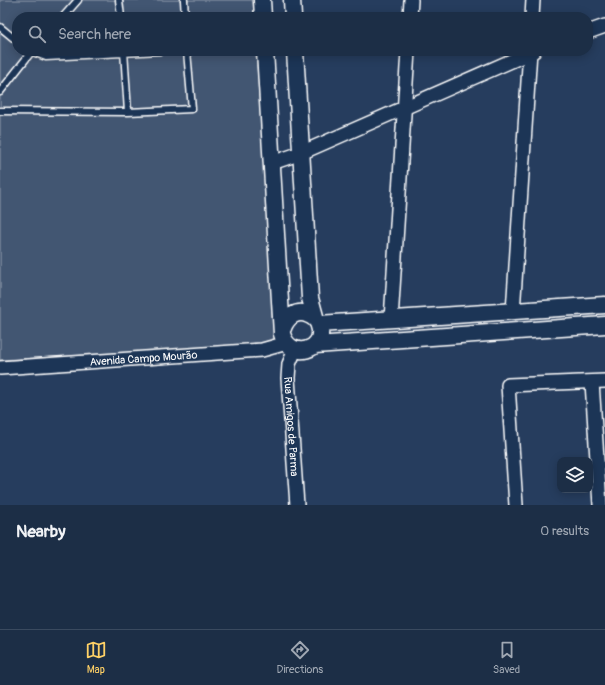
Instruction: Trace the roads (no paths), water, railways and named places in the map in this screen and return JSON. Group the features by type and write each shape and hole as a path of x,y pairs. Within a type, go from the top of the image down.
{"street":[{"path":"262,0 263,12"},
{"path":"292,0 293,12"},
{"path":"410,12 411,0"},
{"path":"532,12 533,0"},
{"path":"593,30 605,26"},
{"path":"265,56 272,163 288,340"},
{"path":"288,340 306,350 315,344 320,335 310,298 295,56"},
{"path":"391,320 408,56"},
{"path":"272,163 301,152 523,56"},
{"path":"513,312 532,56"},
{"path":"288,340 287,319 296,313 307,314 317,322 391,320 605,305"},
{"path":"315,344 605,325"},
{"name":"Avenida Campo Mourão","path":"0,368 262,350 288,340"},
{"name":"Rua Amigos de Parma","path":"288,340 290,364 288,378 297,505"},
{"path":"516,505 508,385 605,381"},
{"path":"592,382 600,505"}],"lane":[{"path":"67,12 78,0"},
{"path":"119,0 120,12"},
{"path":"184,0 185,12"},
{"path":"0,27 12,37"},
{"path":"0,92 27,56"},
{"path":"44,56 62,56"},
{"path":"125,56 128,112"},
{"path":"0,111 128,112 192,109 187,56"}]}
